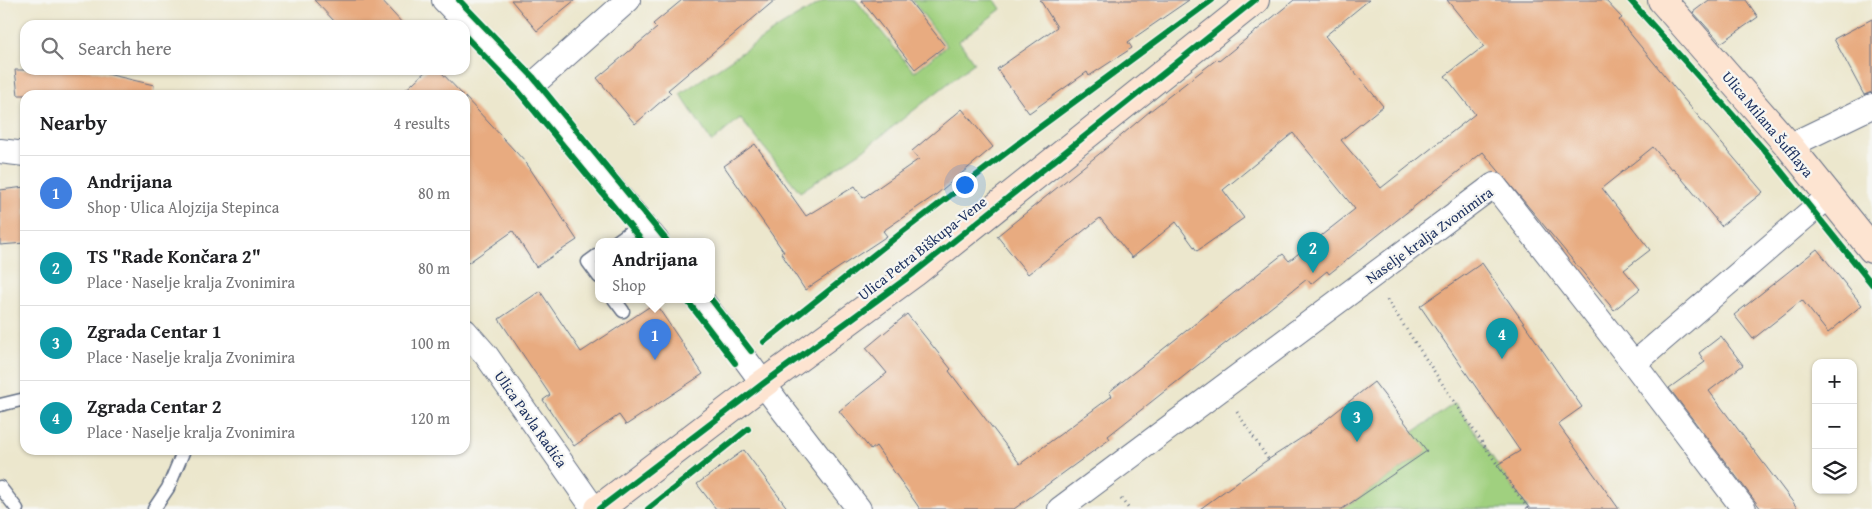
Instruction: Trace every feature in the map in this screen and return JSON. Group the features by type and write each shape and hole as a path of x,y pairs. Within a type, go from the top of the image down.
{"main road":[{"name":"Ulica Petra Biškupa-Vene","path":"599,509 764,382 914,272 1255,0"},
{"name":"Ulica Milana Šufflaya","path":"1662,0 1789,146 1872,249"}],"street":[{"path":"444,0 463,20"},
{"path":"529,88 628,0"},
{"path":"470,27 529,88 654,238"},
{"path":"1789,146 1872,106"},
{"path":"0,151 20,153"},
{"name":"Naselje kralja Zvonimira","path":"1060,509 1494,184 1744,509"},
{"path":"1634,364 1829,196"},
{"path":"704,303 860,509"},
{"name":"Ulica Pavla Radića","path":"470,337 486,355 594,509"}],"lane":[{"path":"621,238 642,223"},
{"path":"595,257 588,262 595,272"},
{"path":"617,303 623,311"},
{"path":"0,405 20,400"},
{"path":"154,509 168,488 182,455"},
{"path":"0,487 17,509"}],"path":[{"path":"1372,276 1455,403 1528,509"},
{"path":"1222,388 1268,459"}],"green space":[{"path":"825,0 856,0 914,72 947,46 912,0 995,0 1001,9 959,41 974,63 862,151 800,192 740,118 712,142 680,94 781,26"},
{"path":"1455,403 1528,509 1342,509 1426,452 1412,433"}],"building":[{"path":"314,0 381,0 399,20 333,20"},
{"path":"511,0 575,0 537,31"},
{"path":"682,0 775,0 668,90 671,93 635,124 597,78 657,28 653,24"},
{"path":"861,0 909,0 945,46 915,69"},
{"path":"1040,0 1189,0 1128,42 1132,48 1089,76 1087,72 1029,113 997,69 1057,27"},
{"path":"1294,0 1369,0 1325,36 1383,106 1341,140 1381,188 1475,114 1445,76 1484,46 1447,0 1605,0 1622,18 1619,20 1682,97 1763,192 1721,226 1653,147 1602,188 1650,250 1624,270 1640,289 1614,310 1483,152 1329,274 1327,271 1311,284 1307,279 1108,436 1110,439 1014,509 920,509 876,446 871,450 839,411 887,373 866,348 907,314 951,369 949,371 1020,464 1112,396 1109,392 1283,254 1289,261 1355,209 1293,133 1223,190 1244,218 1197,251 1176,222 1132,258 1100,218 1028,274 997,236 1150,111 1217,59 1219,61"},
{"path":"1709,0 1746,0 1758,17 1721,43 1693,12"},
{"path":"1872,19 1872,92 1864,95 1834,39"},
{"path":"15,70 20,70 20,75 111,75 154,85 154,90 20,90 20,95 18,95"},
{"path":"422,75 444,75 458,90 405,90"},
{"path":"470,102 527,164 577,240 536,267 513,231 470,261"},
{"path":"962,109 993,147 937,194 883,231 887,236 805,290 781,253 784,252 724,166 755,144 806,216 855,186 863,198 919,159 912,151"},
{"path":"20,188 20,243 0,245 0,190"},
{"path":"1817,249 1862,305 1828,333 1802,300 1753,339 1734,315"},
{"path":"1482,263 1582,407 1558,424 1619,509 1530,509 1497,465 1520,451 1420,306"},
{"path":"540,291 581,352 655,303 703,374 626,425 619,415 574,446 543,400 550,395 499,319"},
{"path":"1721,336 1743,365 1709,391 1798,509 1761,509 1669,388 1705,362 1699,353"},
{"path":"1374,382 1427,451 1342,509 1200,509 1263,463 1309,433"},
{"path":"744,450 788,509 716,509 697,484"}],"cycle path":[{"path":"459,0 533,77 665,238"},
{"path":"764,342 905,230 1212,0"},
{"path":"599,509 764,383 914,273 1255,0"},
{"path":"1630,0 1765,151 1872,284"},
{"path":"470,41 518,91 640,238"},
{"path":"689,303 735,363"},
{"path":"714,303 751,351"},
{"path":"648,509 748,429"}],"place":[{"name":"TS \"Rade Končara 2\"","path":"1313,273"},
{"name":"Zgrada Centar 2","path":"1502,359"},
{"name":"Andrijana","path":"655,360"},
{"name":"Zgrada Centar 1","path":"1357,442"}]}
